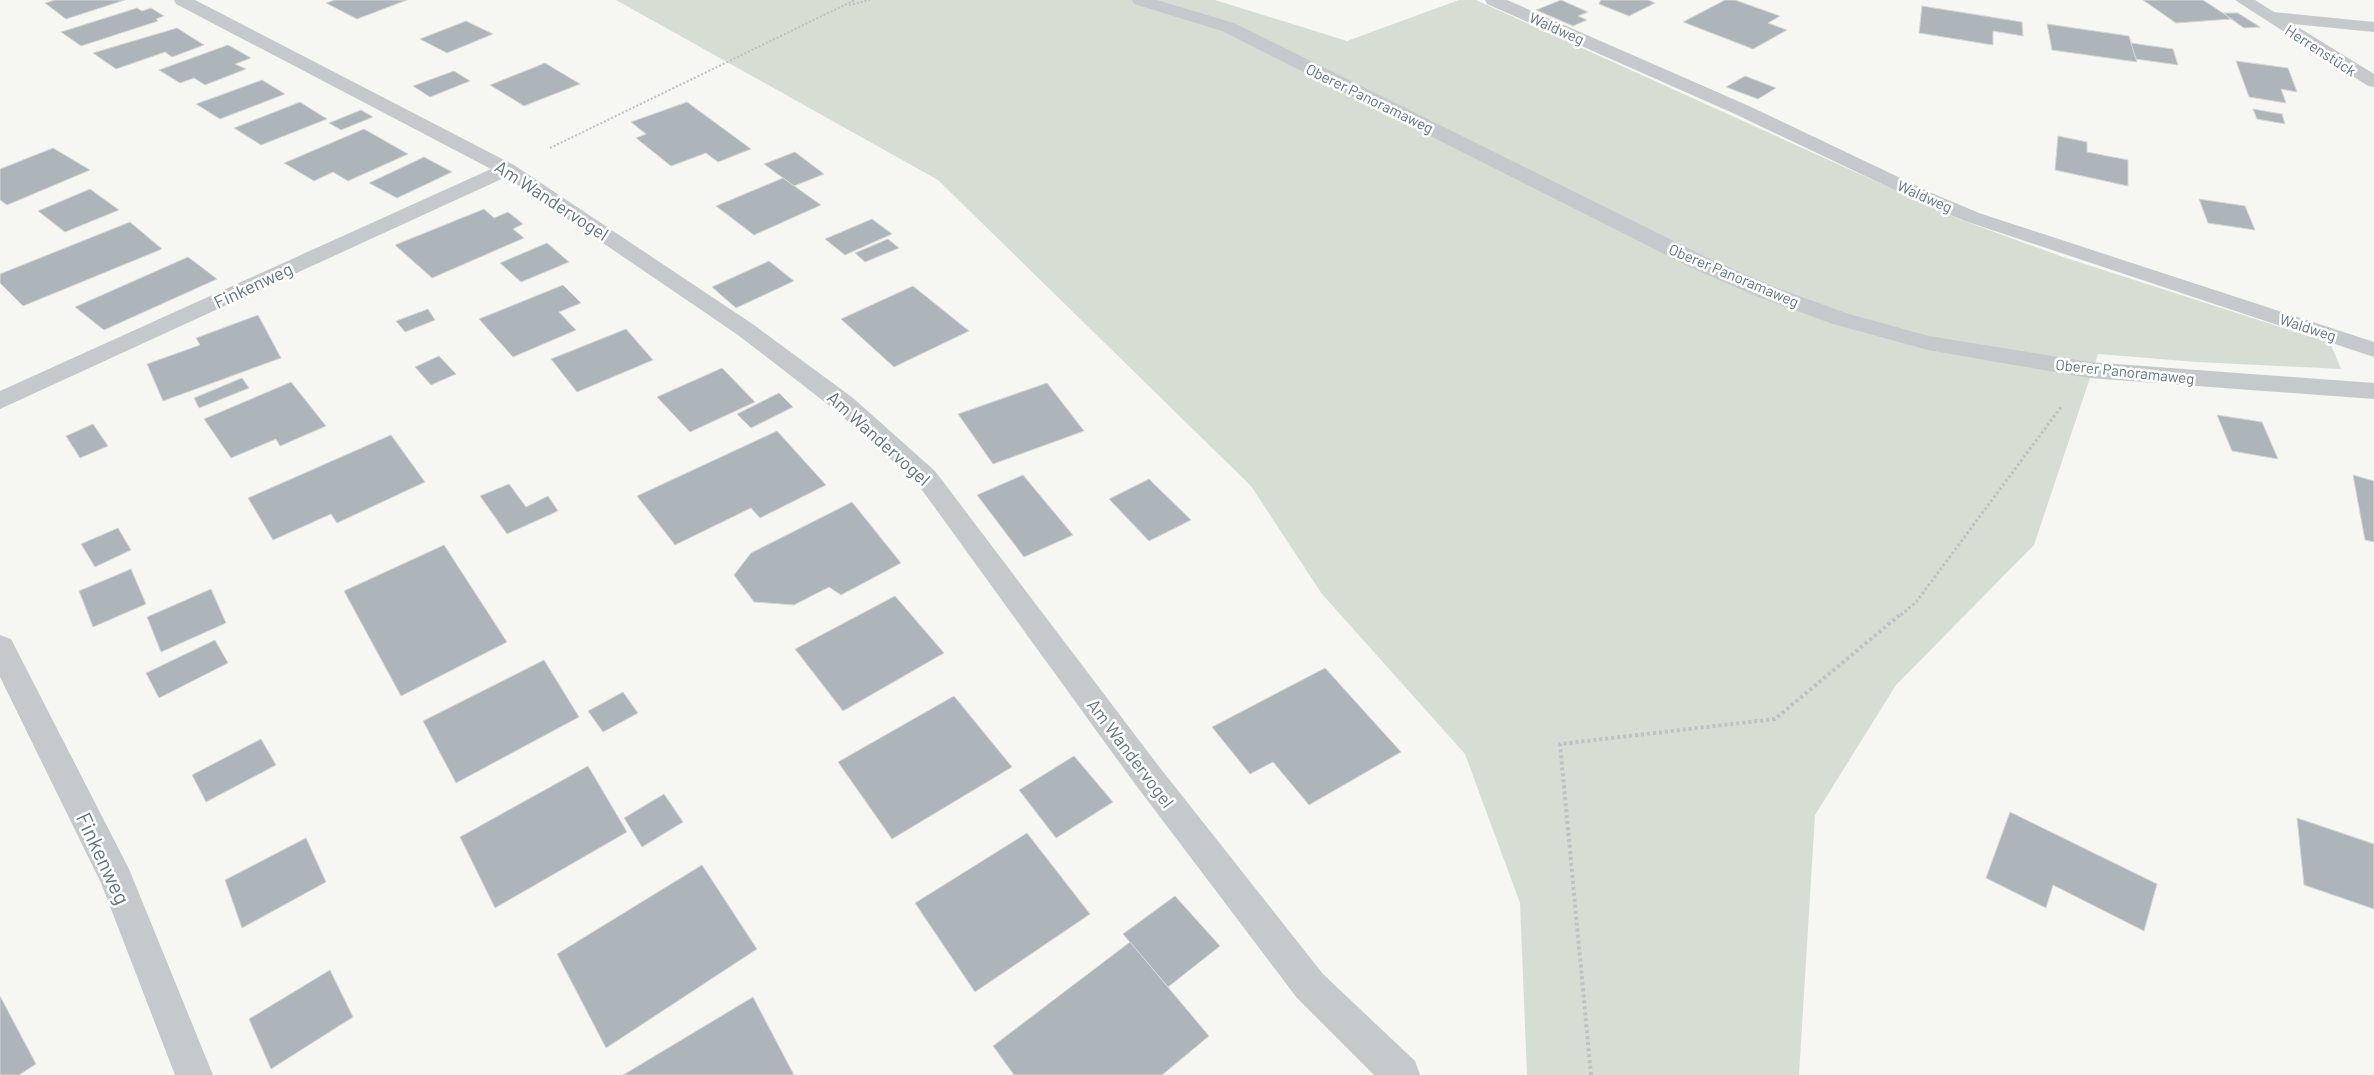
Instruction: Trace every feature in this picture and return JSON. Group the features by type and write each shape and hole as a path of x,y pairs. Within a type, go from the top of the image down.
{"street":[{"name":"Am Wandervogel","path":"182,0 507,169 746,330 844,404 926,477 1146,774 1310,986 1402,1075"},
{"name":"Oberer Panoramaweg","path":"1140,0 1228,27 1698,262 1764,291 1841,319 1928,343 2089,370 2374,391"},
{"name":"Waldweg","path":"1493,0 1742,110 1919,194 1972,217 2334,335 2374,350"},
{"name":"Herrenstück","path":"2243,0 2374,82"},
{"name":"Herrenstück","path":"2268,16 2374,27"},
{"name":"Finkenweg","path":"0,401 507,169"},
{"name":"Finkenweg","path":"0,647 117,880 194,1075"}],"path":[{"path":"507,169 855,0"},
{"path":"846,6 870,0"},
{"path":"1591,1075 1560,744 1775,719 1916,601 2089,370"}],"shaded area":[{"path":"616,0 1215,0 1347,41 1459,0 1476,0 1959,219 2063,257 2330,343 2341,369 2197,362 2098,354 2034,545 1896,685 1815,815 1799,1075 1527,1075 1520,903 1465,754 1322,594 1251,486 938,180"}],"building":[{"path":"55,0 125,0 66,19 45,3"},
{"path":"335,0 407,0 357,19 326,3"},
{"path":"1561,0 1588,12 1578,16 1587,20 1573,26 1536,10"},
{"path":"1601,0 1648,0 1655,3 1629,16 1599,4"},
{"path":"1725,0 1735,0 1780,16 1768,23 1787,30 1753,49 1683,22"},
{"path":"2143,0 2203,0 2232,19 2176,23"},
{"path":"1922,6 2022,22 2023,36 1993,31 1993,45 1919,33"},
{"path":"137,8 142,11 151,8 164,16 156,19 158,21 81,46 61,32"},
{"path":"2223,13 2238,13 2260,27 2244,28"},
{"path":"466,21 493,34 447,53 420,39"},
{"path":"2047,24 2129,36 2137,62 2052,50"},
{"path":"177,28 204,45 172,57 165,52 116,69 93,53"},
{"path":"2131,43 2173,49 2178,65 2136,59"},
{"path":"228,45 251,58 235,64 246,69 205,85 194,78 180,83 159,70"},
{"path":"2236,61 2288,68 2297,92 2281,89 2286,103 2249,97"},
{"path":"545,63 580,84 524,106 490,85"},
{"path":"454,71 470,81 430,97 413,86"},
{"path":"1745,76 1776,88 1758,99 1726,87"},
{"path":"262,80 285,94 220,119 196,104"},
{"path":"300,102 327,119 261,145 234,128"},
{"path":"687,102 751,149 718,162 706,153 671,166 636,138 646,134 631,122"},
{"path":"2253,109 2282,114 2285,124 2257,119"},
{"path":"361,110 373,117 341,130 329,123"},
{"path":"364,129 408,154 348,181 333,172 314,181 284,163"},
{"path":"2058,136 2087,142 2087,152 2128,160 2128,186 2055,170"},
{"path":"53,148 90,170 7,205 0,200 0,169"},
{"path":"795,152 824,174 794,186 764,164"},
{"path":"424,157 452,172 397,198 369,183"},
{"path":"783,178 821,205 754,235 716,206"},
{"path":"90,189 119,210 65,232 38,211"},
{"path":"2199,199 2245,206 2255,230 2208,223"},
{"path":"484,209 494,218 508,212 523,224 513,229 524,238 432,278 395,245"},
{"path":"872,219 892,234 845,255 825,239"},
{"path":"130,222 162,249 23,306 0,283 0,274"},
{"path":"888,239 899,248 865,262 855,253"},
{"path":"547,243 569,262 521,282 500,263"},
{"path":"188,257 217,279 104,330 75,307"},
{"path":"769,261 794,281 736,308 712,287"},
{"path":"563,285 581,303 559,312 576,330 513,357 479,319"},
{"path":"913,286 969,331 894,367 841,319"},
{"path":"428,309 435,320 405,332 396,321"},
{"path":"258,315 281,358 163,401 147,364 200,345 196,338"},
{"path":"626,329 653,360 577,392 551,359"},
{"path":"439,356 456,374 431,385 415,367"},
{"path":"722,368 755,402 690,432 657,397"},
{"path":"242,378 249,388 199,408 194,398"},
{"path":"291,382 326,426 280,446 276,439 231,458 204,419"},
{"path":"1047,383 1084,431 993,464 958,414"},
{"path":"779,393 793,407 751,428 737,414"},
{"path":"2217,415 2262,422 2278,459 2232,451"},
{"path":"93,424 108,446 80,458 66,436"},
{"path":"777,431 826,485 760,518 751,508 675,545 637,496"},
{"path":"391,435 425,482 337,523 331,514 273,540 248,498"},
{"path":"1023,475 1073,535 1024,557 977,495"},
{"path":"2353,475 2374,481 2374,542 2365,540"},
{"path":"1149,479 1191,520 1149,541 1109,499"},
{"path":"509,484 526,507 548,496 558,511 507,534 480,496"},
{"path":"852,502 901,563 841,595 829,587 794,605 754,602 734,575 751,553"},
{"path":"118,528 131,550 95,567 81,544"},
{"path":"444,545 507,642 401,696 344,591"},
{"path":"131,569 146,604 93,627 79,591"},
{"path":"211,589 226,623 161,652 147,617"},
{"path":"895,596 944,653 843,711 795,649"},
{"path":"215,640 228,663 159,698 146,673"},
{"path":"544,660 579,717 456,783 423,721"},
{"path":"1325,668 1401,752 1309,805 1273,762 1250,774 1212,727"},
{"path":"623,692 638,713 603,732 588,711"},
{"path":"954,696 1012,767 892,839 838,762"},
{"path":"261,739 276,765 206,802 192,775"},
{"path":"1074,756 1113,802 1056,838 1019,790"},
{"path":"588,766 627,832 495,908 460,837"},
{"path":"664,794 683,822 642,847 624,818"},
{"path":"2010,812 2157,884 2144,931 2053,885 2046,908 1986,878"},
{"path":"2297,818 2374,844 2374,909 2304,885"},
{"path":"1027,833 1090,914 975,992 915,903"},
{"path":"306,838 326,882 242,928 225,880"},
{"path":"702,865 757,949 606,1048 557,954"},
{"path":"1175,896 1220,946 1168,987 1123,934"},
{"path":"1130,942 1209,1036 1162,1075 1014,1075 993,1046"},
{"path":"330,970 353,1017 271,1069 249,1019"},
{"path":"0,996 36,1064 19,1075 0,1075"},
{"path":"753,997 794,1075 623,1075"}]}
